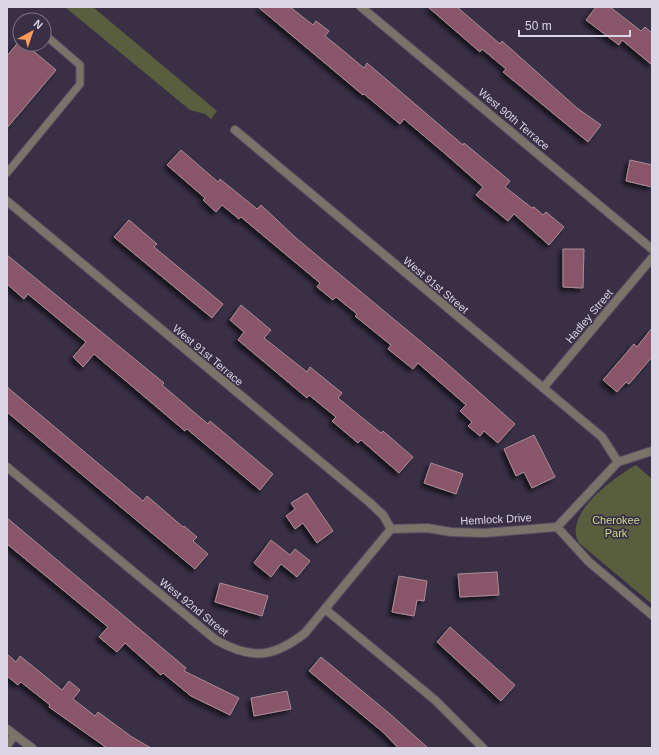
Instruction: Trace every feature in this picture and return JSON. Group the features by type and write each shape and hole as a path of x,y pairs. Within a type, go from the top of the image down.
{"street":[{"name":"West 90th Terrace","path":"361,7 652,249"},
{"name":"West 91st Street","path":"235,130 602,437 618,462"},
{"name":"West 91st Terrace","path":"7,202 369,502 383,515 391,529"},
{"name":"Hadley Street","path":"543,388 652,258"},
{"path":"652,450 618,462 557,526 589,562 652,615"},
{"name":"West 92nd Street","path":"7,467 216,640 231,649 251,654 274,652 288,646 305,633 325,609"},
{"name":"Hemlock Drive","path":"391,529 427,528 451,532 484,533 557,526"},
{"path":"391,529 325,609 435,700 483,748"},
{"path":"7,729 32,748"},
{"path":"7,745 15,735"}],"lane":[{"path":"7,173 80,84 80,65 52,41"}],"green space":[{"path":"65,7 93,7 217,111 211,119 205,114 190,110"},
{"name":"Cherokee Park","path":"636,465 652,479 652,604 579,543 576,532 578,520 584,509 593,498 604,487"}],"building":[{"path":"258,7 290,7 313,25 316,21 329,31 325,36 364,68 367,63 463,145 464,143 510,181 505,187 543,215 546,212 564,227 549,245 514,214 508,221 476,195 483,187 442,151 404,119 400,124"},
{"path":"428,7 457,7 500,44 502,41 577,108 601,125 588,142 503,72 506,69 482,49 480,52"},
{"path":"596,7 610,7 641,31 645,27 652,33 652,65 622,40 619,45 586,20"},
{"path":"12,50 12,52 35,52 56,70 7,128 7,56"},
{"path":"181,150 218,182 220,179 257,209 261,205 296,238 443,360 515,424 498,443 484,431 480,436 468,426 472,422 460,411 466,405 418,363 413,369 388,349 391,345 355,316 357,314 336,297 333,300 317,287 320,283 241,217 239,219 222,205 216,212 203,200 205,198 167,165"},
{"path":"630,160 652,165 652,187 626,181"},
{"path":"129,220 157,244 154,247 223,304 212,318 114,237"},
{"path":"563,249 584,249 583,288 563,287"},
{"path":"7,255 164,383 162,385 208,424 210,421 273,474 260,490 187,429 185,431 94,354 83,367 73,357 86,342 28,294 24,299 7,284"},
{"path":"241,305 271,330 264,338 307,372 310,367 342,393 338,398 381,433 383,431 413,457 399,473 361,440 358,443 332,421 336,417 309,395 307,398 238,340 244,332 230,320"},
{"path":"652,328 652,357 629,384 626,382 617,392 603,380 634,344 637,347"},
{"path":"7,387 143,501 147,496 197,537 193,541 208,554 195,569 7,412"},
{"path":"534,435 555,477 532,488 524,472 516,476 504,449"},
{"path":"431,463 463,474 456,494 424,483"},
{"path":"307,493 333,531 317,543 303,523 295,529 286,516 295,509 291,503"},
{"path":"7,518 186,668 184,671 239,698 230,715 191,696 163,673 161,675 125,643 117,652 99,637 108,627 7,544"},
{"path":"271,540 290,555 295,549 310,561 297,577 281,564 271,577 254,563"},
{"path":"497,572 499,595 460,597 458,574"},
{"path":"399,576 427,581 424,601 417,600 414,616 392,612"},
{"path":"220,583 268,596 262,616 215,602"},
{"path":"450,627 515,685 501,701 437,642"},
{"path":"7,654 16,662 20,656 62,690 69,681 80,690 73,699 95,716 98,712 132,737 151,748 107,748 49,707 50,705 21,682 18,685 7,676"},
{"path":"321,657 390,714 428,748 398,748 384,733 309,671"},
{"path":"287,691 291,709 254,716 251,698"}]}
